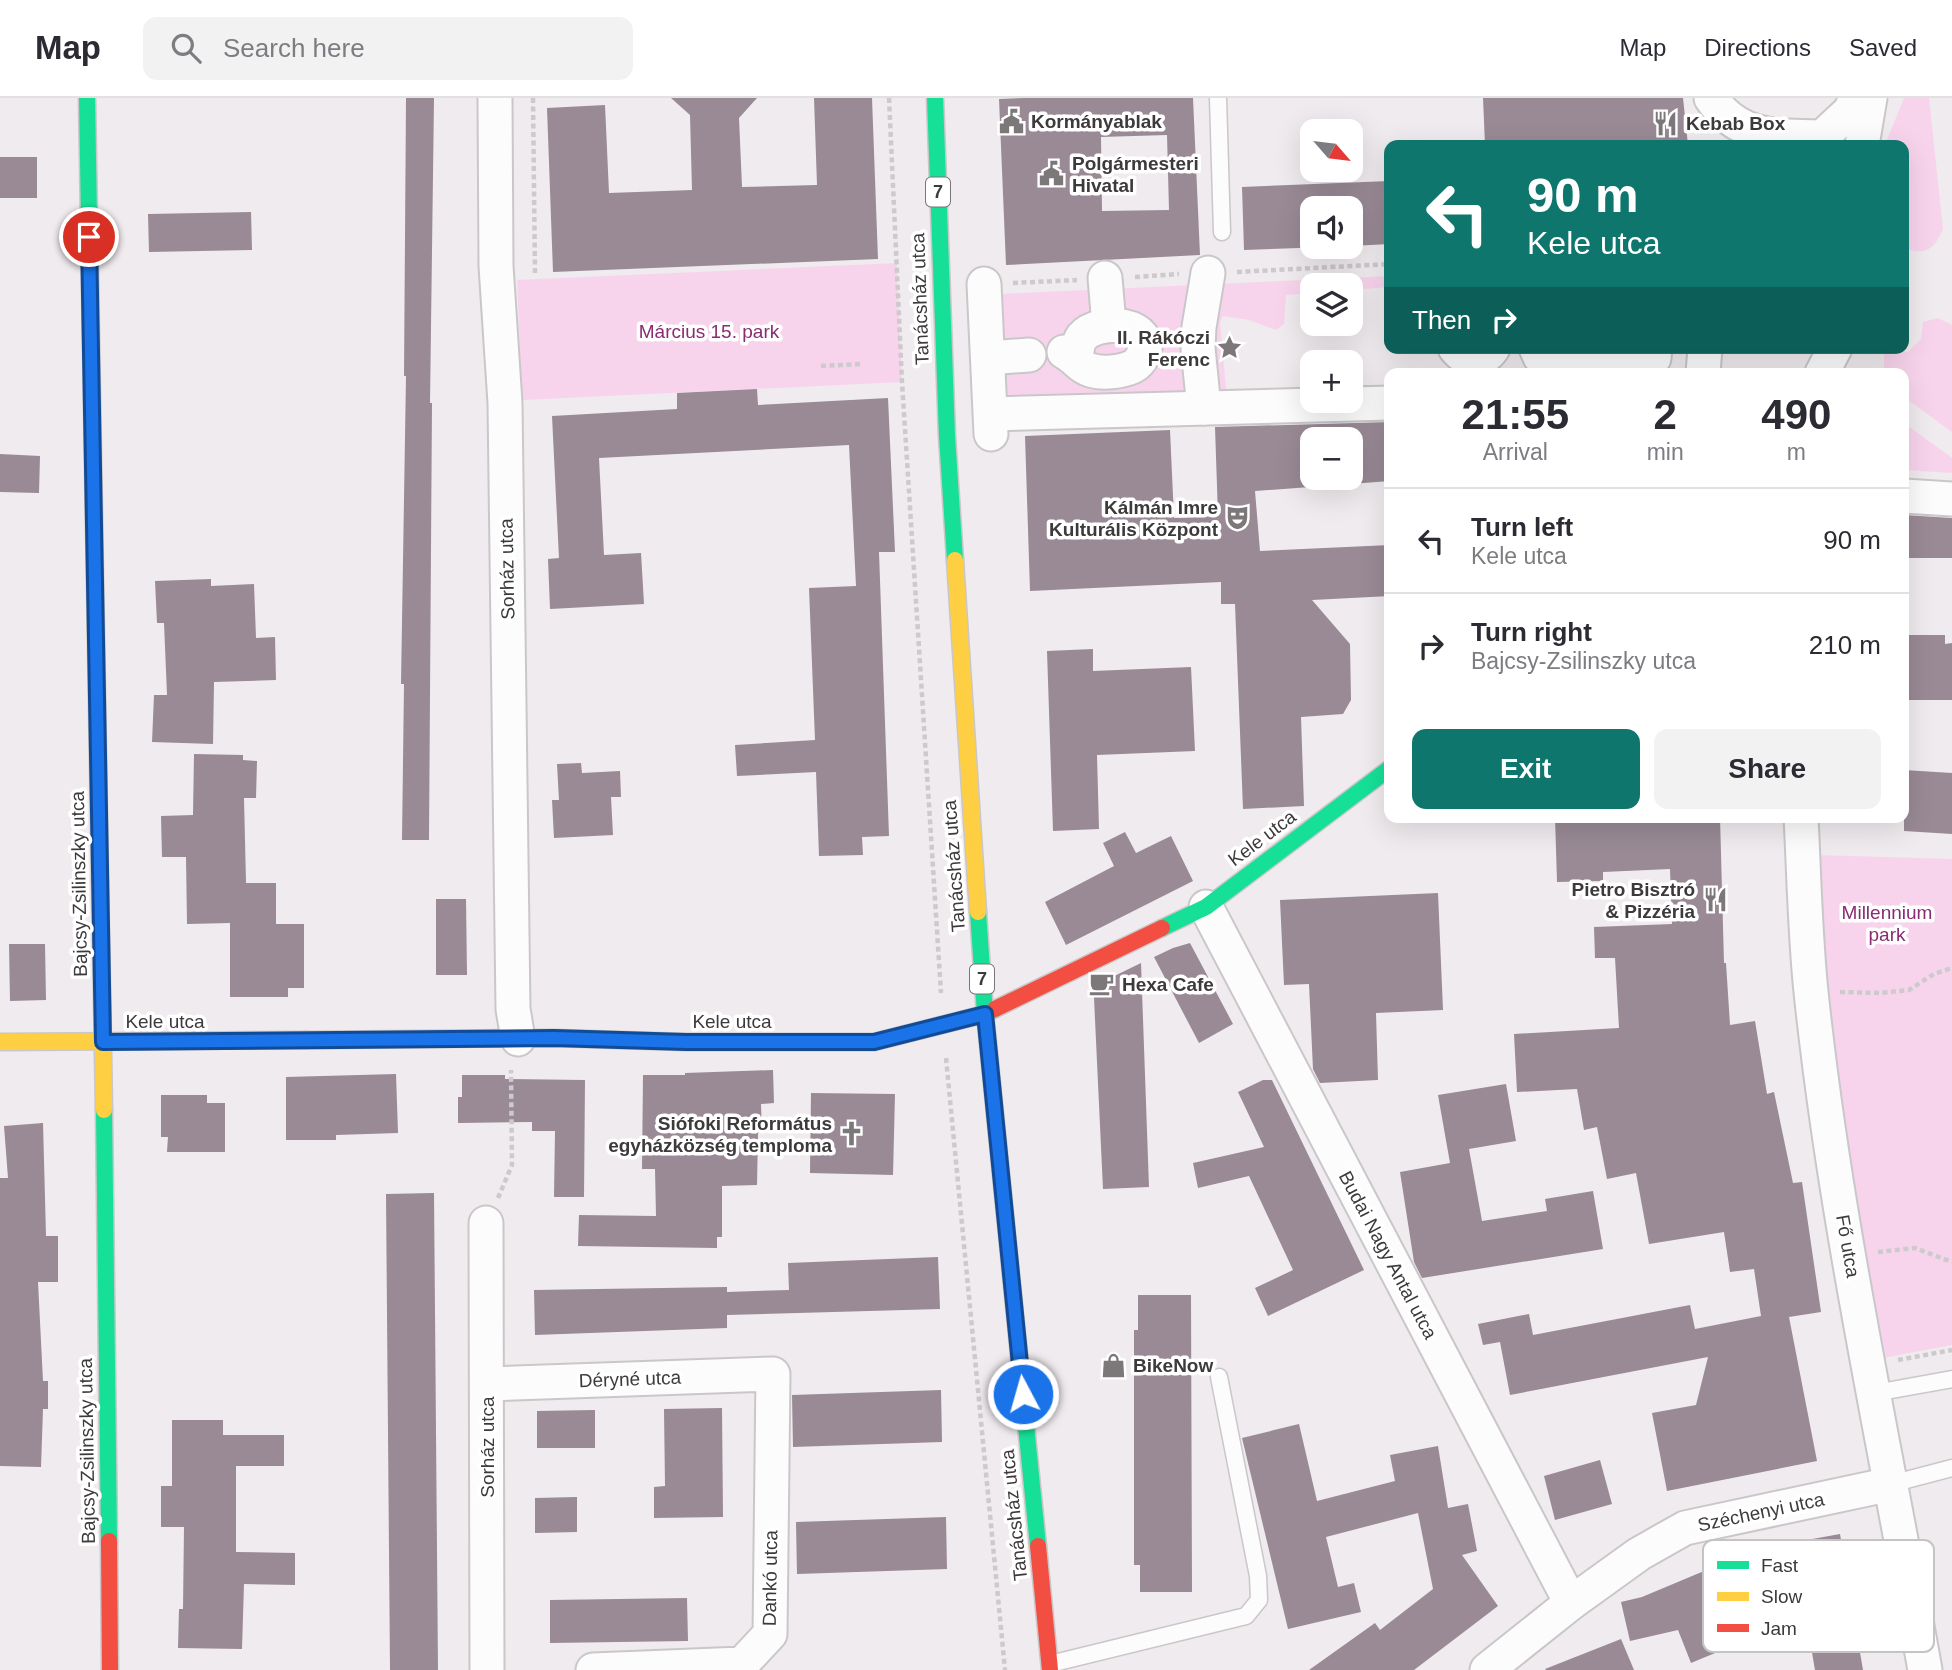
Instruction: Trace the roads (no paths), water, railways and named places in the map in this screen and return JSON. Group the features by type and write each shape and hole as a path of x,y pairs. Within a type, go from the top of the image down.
{"street":[{"name":"Bajcsy-Zsilinszky utca","path":"87,98 103,1042 110,1670"},
{"name":"Sorház utca","path":"495,98 496,266 505,403 515,1050"},
{"name":"Tanácsház utca","path":"935,98 947,436 985,1014 1050,1667"},
{"path":"1720,116 1768,136 1822,137 1850,111 1856,98"},
{"path":"1863,140 1870,98"},
{"path":"1204,408 1198,348 1208,273"},
{"path":"1105,278 1109,325"},
{"path":"984,284 991,424 1114,411 1384,403"},
{"path":"1109,325 1131,328 1142,336 1146,344 1138,364 1126,370 1110,371 1091,371 1081,366 1070,355 1080,339 1088,331 1109,325"},
{"path":"1547,361 1568,368 1582,367 1595,364 1607,354"},
{"path":"1615,354 1641,362 1654,358 1654,354"},
{"path":"988,358 1029,355"},
{"path":"1110,371 1114,411"},
{"path":"1909,496 1952,499"},
{"name":"Kele utca","path":"0,1042 515,1050 874,1042 985,1014 1206,907 1384,773"},
{"name":"Fő utca","path":"1801,823 1811,991 1850,1255 1901,1540"},
{"name":"Budai Nagy Antal utca","path":"1206,907 1571,1603"},
{"name":"Sorház utca","path":"486,1223 487,1670"},
{"name":"Déryné utca","path":"487,1384 773,1374"},
{"name":"Dankó utca","path":"593,1670 742,1664 770,1634 773,1374"},
{"name":"Széchenyi utca","path":"1487,1670 1518,1660 1571,1603 1639,1555 1685,1528 1891,1484"},
{"name":"Fő utca","path":"1922,1652 1925,1670"}],"lane":[{"path":"1218,98 1222,232"},
{"path":"1050,1667 1246,1616 1259,1600 1258,1576 1219,1377"},
{"path":"1872,1380 1952,1379"},
{"name":"Széchenyi utca","path":"1891,1484 1952,1468"}],"place":[{"name":"Kormányablak","path":"1011,121"},
{"name":"Kebab Box","path":"1666,123"},
{"name":"Polgármesteri Hivatal","path":"1052,174"},
{"name":"II. Rákóczi Ferenc","path":"1230,348"},
{"name":"Kálmán Imre Kulturális Központ","path":"1238,518"},
{"name":"Pietro Bisztró & Pizzéria","path":"1715,900"},
{"name":"Hexa Cafe","path":"1102,984"},
{"name":"Siófoki Református egyházközség temploma","path":"852,1134"},
{"name":"BikeNow","path":"1113,1365"}],"park label":[{"name":"Március 15. park","path":"709,331"},
{"name":"Millennium park","path":"1887,923"}]}
